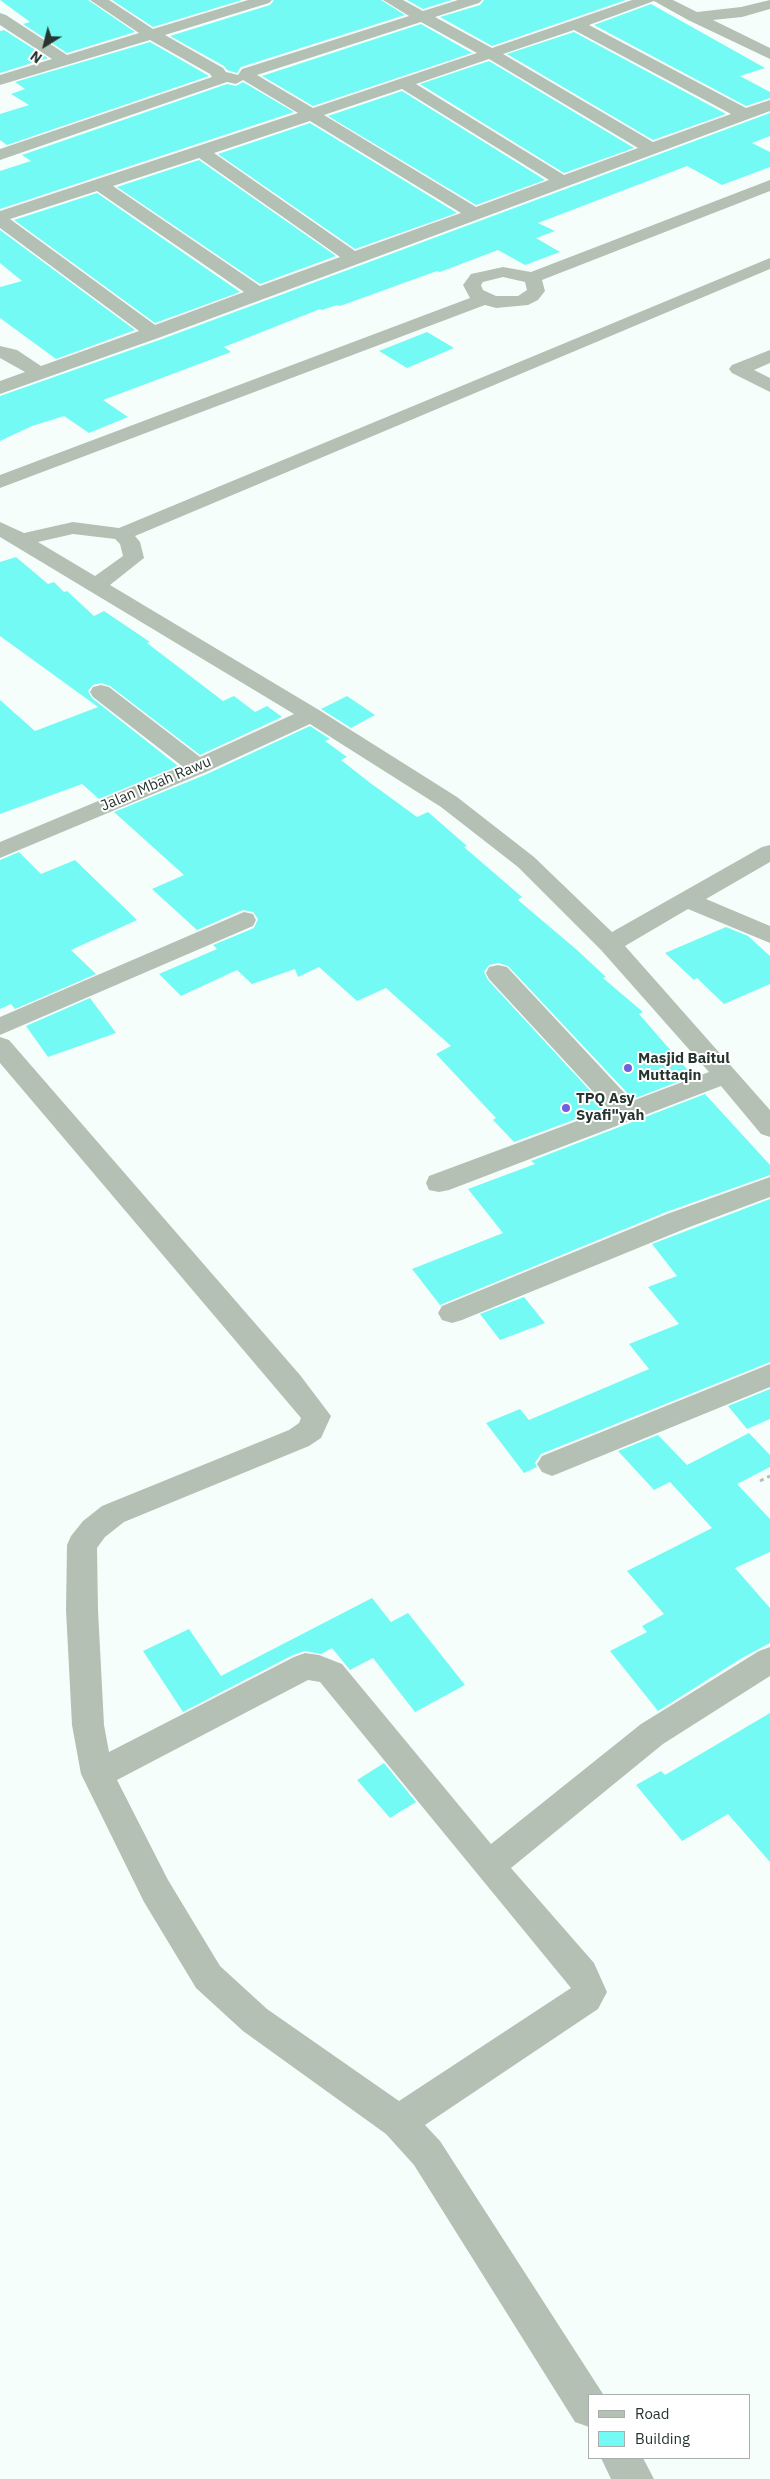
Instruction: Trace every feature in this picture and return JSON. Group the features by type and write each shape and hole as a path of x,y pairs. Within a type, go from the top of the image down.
{"street":[{"path":"98,0 152,34 312,114 371,152 474,213"},
{"path":"125,0 171,28 293,120 454,220"},
{"path":"0,80 264,0"},
{"path":"391,0 490,53 652,148"},
{"path":"0,155 44,141 434,0"},
{"path":"0,140 474,0"},
{"path":"0,218 202,152 647,0"},
{"path":"661,0 770,54"},
{"path":"694,17 742,12 770,4"},
{"path":"0,18 64,60"},
{"path":"575,24 744,114"},
{"path":"403,83 562,181"},
{"path":"0,388 154,333 454,220 770,105"},
{"path":"27,132 44,141"},
{"path":"202,152 353,258"},
{"path":"353,158 371,152"},
{"path":"100,185 259,294"},
{"path":"531,278 770,185"},
{"path":"0,218 154,333"},
{"path":"121,534 770,263"},
{"path":"503,272 519,274 531,278 536,284 536,291 532,296 509,303 484,299 475,293 472,285 478,278 488,274 503,272"},
{"path":"0,482 484,299"},
{"path":"3,349 40,374"},
{"path":"770,356 739,369 770,386"},
{"path":"0,528 311,715 449,802 526,862 610,944 726,1075 770,1128"},
{"path":"22,540 73,528 96,529 121,534 130,542 134,558 96,585"},
{"path":"101,692 198,767"},
{"name":"Jalan Mbah Rawu","path":"0,851 198,767 311,715"},
{"path":"610,944 770,852"},
{"path":"687,900 770,935"},
{"path":"244,920 1,1033 316,1416 311,1430 299,1438 113,1514 94,1529 82,1545 82,1610 88,1725 156,1891 208,1977 263,2026 399,2122 427,2152 588,2406"},
{"path":"498,973 626,1112"},
{"path":"438,1183 726,1075"},
{"path":"452,1313 677,1221 770,1187"},
{"path":"552,1464 770,1375"},
{"path":"488,1865 511,1849 652,1734 770,1660"},
{"path":"107,1769 305,1666 319,1668 331,1673 488,1865 586,1980 590,1992 586,1998 399,2122"},
{"path":"621,2459 634,2479"}],"path":[{"path":"760,1480 770,1476"}],"building":[{"path":"0,0 88,0 135,32 67,53 23,24 30,22"},
{"path":"112,0 242,0 153,27"},
{"path":"274,0 381,0 405,15 241,67 237,73 227,70 224,66 170,36 270,5"},
{"path":"407,0 452,0 423,9"},
{"path":"484,0 626,0 492,46 440,17 480,5"},
{"path":"651,4 765,68 740,76 770,92 770,98 746,106 594,25"},
{"path":"421,24 472,53 313,106 262,76"},
{"path":"4,30 48,58 0,73 0,31"},
{"path":"574,32 726,114 653,140 507,54"},
{"path":"150,42 209,76 7,145 0,140 0,114 29,105 11,94 25,89 15,82"},
{"path":"489,61 634,148 564,173 420,84"},
{"path":"243,82 294,112 0,209 0,171 31,161 22,155 227,84 236,86"},
{"path":"402,91 545,180 476,205 328,116"},
{"path":"770,113 770,136 752,143 770,152 770,167 722,185 687,166 538,223 555,231 536,238 560,252 525,265 498,250 340,306 320,309 224,347 231,352 103,400 128,417 89,433 64,416 32,426 0,441 0,396 162,339"},
{"path":"310,123 457,213 355,249 218,154"},
{"path":"199,160 336,256 260,284 117,187"},
{"path":"97,193 240,292 155,323 14,220"},
{"path":"0,230 135,330 56,359 0,318 0,287 22,281 0,263"},
{"path":"427,332 454,348 407,368 379,351"},
{"path":"16,557 48,584 54,582 64,592 67,591 94,616 104,611 150,642 147,643 223,701 234,696 255,712 267,706 282,717 200,755 110,686 101,683 93,685 88,691 92,698 178,766 99,799 82,784 0,814 0,700 35,731 98,707 0,636 0,562"},
{"path":"347,696 375,715 351,728 321,709"},
{"path":"310,726 330,739 325,741 347,757 341,760 369,782 417,817 428,812 467,846 464,847 522,897 518,900 577,950 606,977 603,978 643,1012 639,1014 693,1076 633,1099 508,966 498,963 489,965 484,972 488,980 606,1108 514,1142 493,1120 496,1118 436,1054 451,1046 386,988 357,1001 319,967 298,977 295,969 252,984 237,970 181,996 159,974 217,949 213,945 254,928 258,919 253,912 243,910 197,930 152,889 184,875 114,812 207,774"},
{"path":"19,852 41,874 75,860 137,920 71,950 96,974 15,1009 11,1004 0,1009 0,860"},
{"path":"726,927 748,936 770,956 770,984 724,1004 697,978 694,980 665,953"},
{"path":"90,998 116,1033 48,1057 26,1026"},
{"path":"705,1094 770,1165 770,1175 666,1212 440,1305 412,1269 503,1233 468,1189 535,1164 531,1161"},
{"path":"770,1199 770,1362 541,1454 535,1463 537,1467 524,1473 486,1423 520,1409 529,1420 649,1369 629,1344 679,1324 648,1287 677,1276 652,1244"},
{"path":"524,1297 545,1323 500,1340 480,1314"},
{"path":"770,1389 770,1419 747,1429 728,1406"},
{"path":"749,1433 770,1455 770,1467 737,1484 770,1519 770,1552 735,1568 770,1608 770,1643 742,1658 658,1711 610,1651 647,1632 642,1626 664,1614 627,1571 712,1528 670,1482 654,1490 618,1451 658,1435 687,1465"},
{"path":"372,1598 391,1622 408,1613 465,1685 415,1712 373,1658 350,1670 332,1648 321,1654 305,1651 293,1655 183,1712 143,1651 189,1629 221,1676"},
{"path":"770,1713 770,1862 728,1814 682,1841 636,1785 661,1771 665,1775"},
{"path":"384,1763 416,1802 390,1818 357,1780"}],"place":[{"name":"Masjid Baitul Muttaqin","path":"628,1068"},
{"name":"TPQ Asy Syafi\"yah","path":"566,1108"}]}
